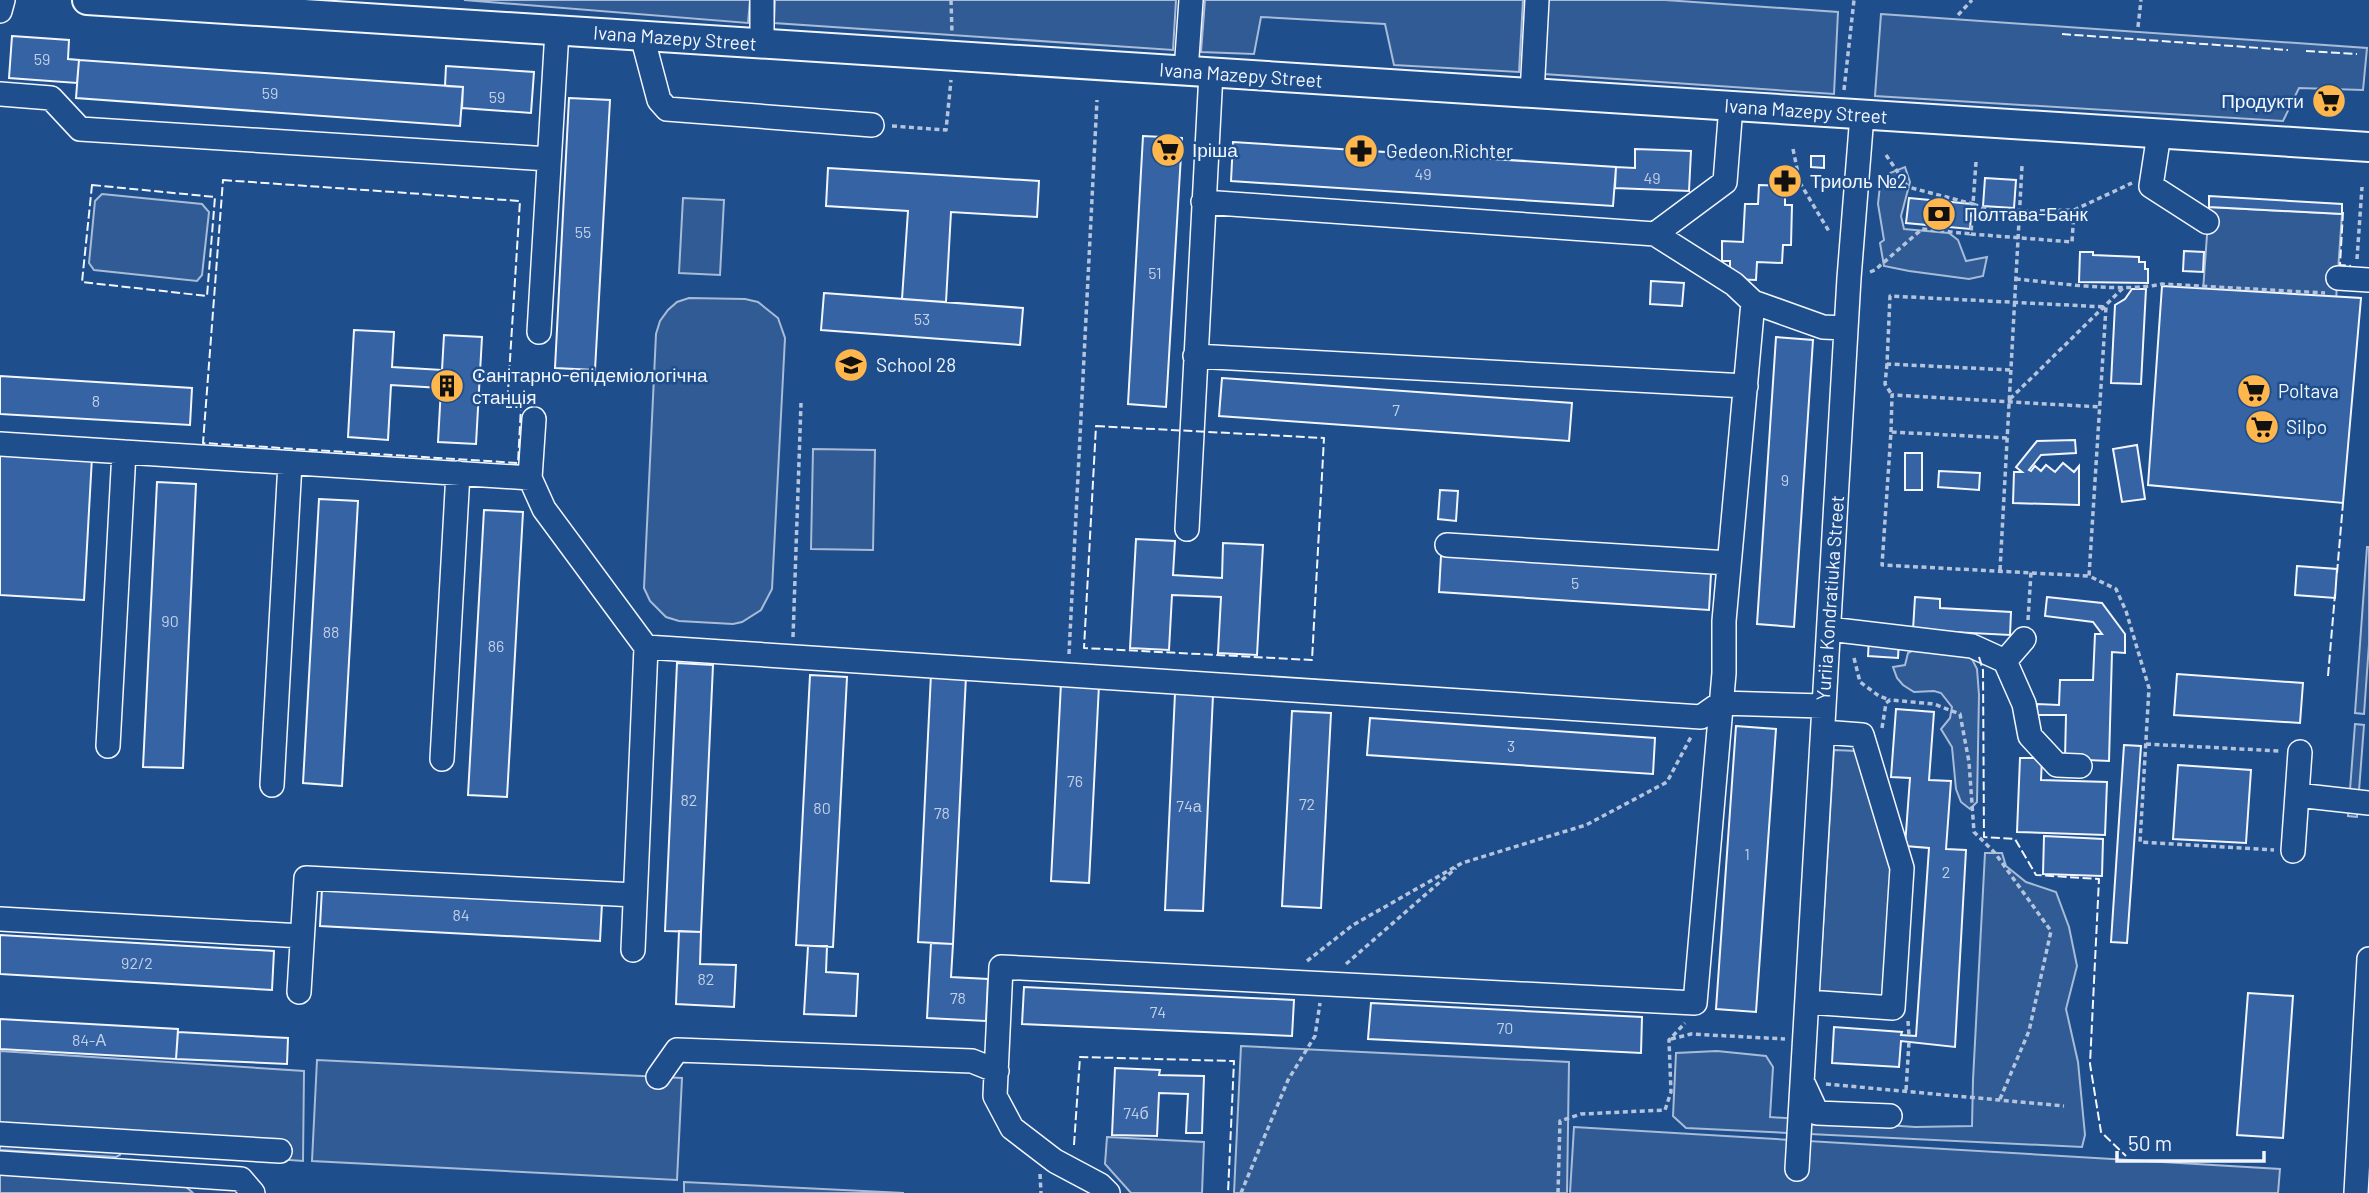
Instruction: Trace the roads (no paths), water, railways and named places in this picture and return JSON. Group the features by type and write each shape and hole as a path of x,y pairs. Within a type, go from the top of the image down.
{"main road":[{"name":"Ivana Mazepy Street","path":"102,1 339,8 557,31 2369,147"}],"street":[{"path":"0,11 3,0"},
{"path":"762,0 762,44"},
{"path":"1187,530 1203,202 1198,72 1191,0"},
{"path":"1532,94 1537,0"},
{"path":"539,332 557,31"},
{"path":"642,36 659,100 667,109 872,125"},
{"path":"0,94 51,99 80,129 549,159"},
{"path":"1655,234 1725,182 1731,106"},
{"name":"Yuriia Kondratiuka Street","path":"1797,1169 1849,278 1852,114"},
{"path":"2159,134 2151,186 2207,222"},
{"path":"1203,202 1655,234 1734,284 1753,302 1823,327 1846,328"},
{"path":"1105,1182 1077,1175 1012,1128 995,1096 1001,967 1695,1003 1724,673 1724,621 1753,302"},
{"path":"1195,356 1746,386"},
{"path":"534,419 530,478 544,509 646,647 633,950"},
{"path":"0,444 530,478"},
{"path":"108,746 124,452"},
{"path":"272,785 290,463"},
{"path":"442,760 458,473"},
{"path":"1447,545 1729,563"},
{"path":"1829,629 1972,646 2005,661 2024,704 2030,736 2057,765 2080,766"},
{"path":"2005,661 2024,639"},
{"path":"646,647 1701,718 1721,703 1823,706"},
{"path":"1807,1002 1893,1008 1902,868 1862,735 1823,732"},
{"path":"2293,851 2300,752"},
{"path":"2297,795 2369,803"},
{"path":"299,992 306,878 635,895"},
{"path":"0,919 302,936"},
{"path":"2356,1193 2365,1112 2369,959"},
{"path":"658,1077 677,1050 972,1060 997,1071"},
{"path":"1802,1082 1817,1113 1890,1116"},
{"path":"0,1134 280,1151"},
{"path":"134,1172 135,1142"},
{"path":"0,1163 134,1172 207,1185 241,1180 253,1193"}],"place":[{"name":"Продукти","path":"2329,101"},
{"name":"Іріша","path":"1168,150"},
{"name":"Gedeon Richter","path":"1361,151"},
{"name":"Триоль №2","path":"1785,181"},
{"name":"Полтава-Банк","path":"1939,214"},
{"name":"School 28","path":"851,365"},
{"name":"Санітарно-епідеміологічна станція","path":"447,386"},
{"name":"Poltava","path":"2254,391"},
{"name":"Silpo","path":"2262,427"}]}
